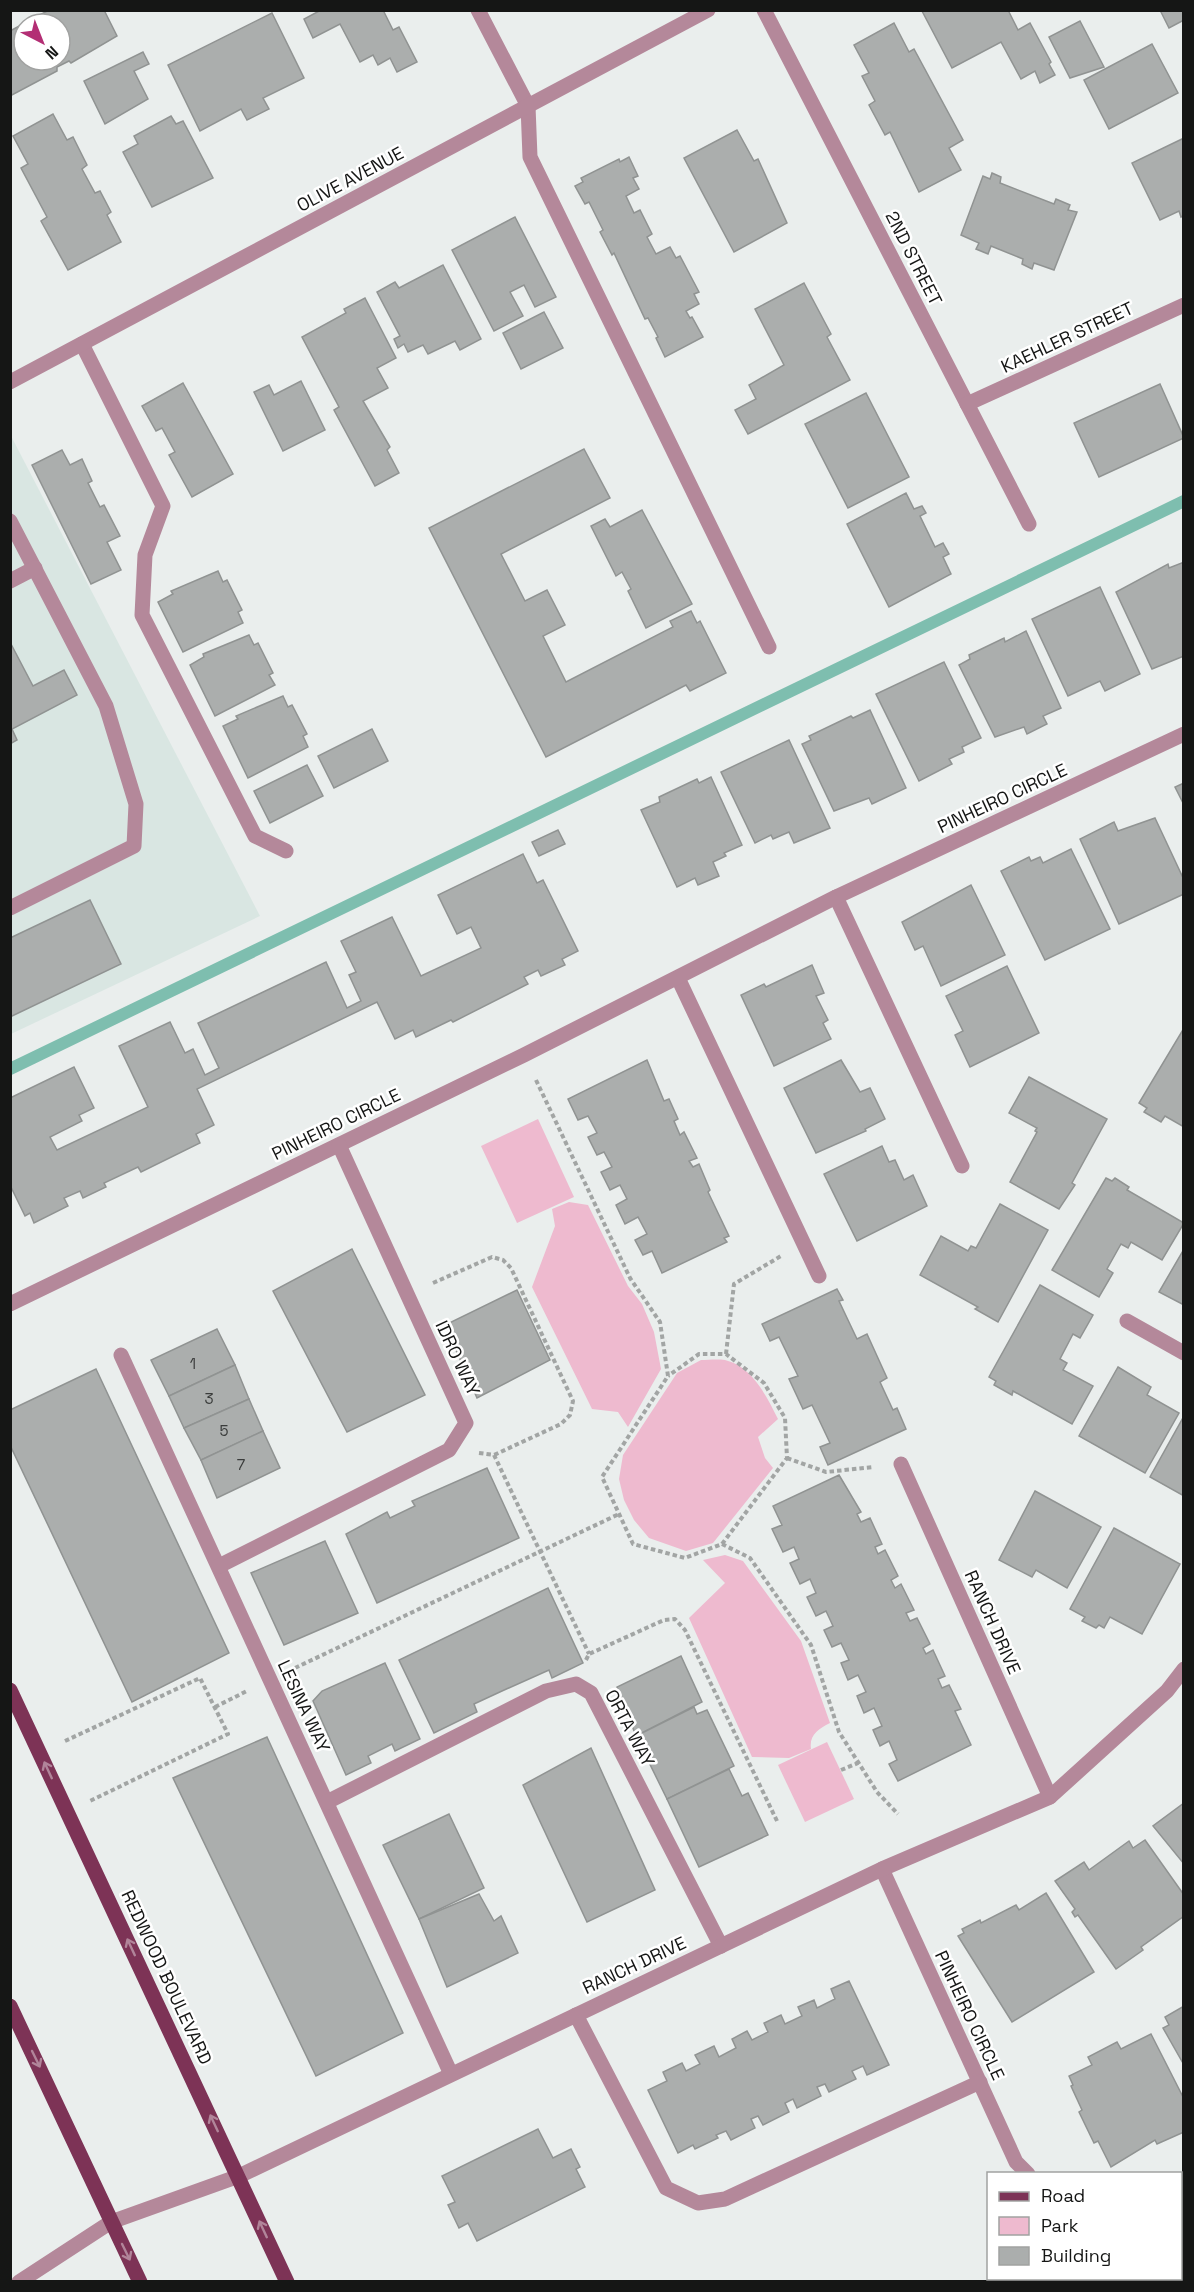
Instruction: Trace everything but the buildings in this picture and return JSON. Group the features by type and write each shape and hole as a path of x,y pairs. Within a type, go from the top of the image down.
{"main road":[{"name":"REDWOOD BOULEVARD","path":"10,1690 287,2282"},
{"path":"10,2006 141,2282"}],"street":[{"path":"478,10 528,106 530,157 769,647"},
{"name":"OLIVE AVENUE","path":"10,382 708,10"},
{"name":"2ND STREET","path":"764,10 1029,524"},
{"name":"KAEHLER STREET","path":"967,404 1184,305"},
{"path":"82,344 163,506 145,555 142,615 255,836 286,851"},
{"path":"10,521 106,706 136,804 134,846 10,908"},
{"path":"10,581 35,568"},
{"name":"PINHEIRO CIRCLE","path":"10,1304 524,1055 836,897 1184,734"},
{"path":"836,897 962,1166"},
{"path":"678,978 819,1276"},
{"name":"IDRO WAY","path":"339,1144 466,1423 449,1450"},
{"path":"1127,1321 1184,1353"},
{"name":"LESINA WAY","path":"122,1355 451,2074"},
{"path":"219,1566 449,1450"},
{"name":"RANCH DRIVE","path":"901,1464 1050,1797"},
{"name":"RANCH DRIVE","path":"19,2282 111,2222 238,2176 882,1869 1050,1797 1167,1691 1184,1669"},
{"name":"ORTA WAY","path":"327,1802 546,1691 576,1684 591,1693 721,1946"},
{"name":"PINHEIRO CIRCLE","path":"882,1869 1016,2162 1026,2172"},
{"path":"576,2015 666,2188 698,2203 725,2199 980,2082"}],"path":[{"path":"524,1055 630,1278 660,1322 669,1376"},
{"path":"726,1354 734,1284 803,1243"},
{"path":"407,1294 492,1257 503,1260 511,1268 573,1401 570,1415 561,1424 494,1455 449,1450"},
{"path":"699,1354 726,1354 764,1383 785,1418 787,1458 722,1544 685,1558 633,1544 602,1478 669,1376 699,1354"},
{"path":"494,1455 589,1654"},
{"path":"787,1458 826,1472 901,1464"},
{"path":"214,1707 619,1514"},
{"path":"722,1544 750,1558 811,1645 839,1732 877,1792 898,1814"},
{"path":"576,1684 589,1654 664,1620 675,1619 685,1630 777,1821"},
{"path":"40,1752 200,1678 228,1734 68,1811"},
{"path":"841,1770 858,1763"}],"shaded area":[{"path":"10,434 260,916 11,1034 10,1034"}],"green space":[{"path":"538,1119 574,1197 517,1223 481,1146"},
{"path":"569,1202 588,1205 628,1286 642,1304 654,1332 661,1369 628,1427 618,1412 592,1409 532,1287 555,1226 552,1209"},
{"path":"701,1360 725,1360 743,1369 769,1401 778,1419 758,1437 765,1458 773,1468 713,1543 686,1551 649,1538 634,1520 624,1500 619,1479 623,1455 677,1373"},
{"path":"725,1555 743,1561 801,1641 830,1723 815,1733 811,1740 811,1749 789,1758 752,1757 689,1618 725,1583 703,1560"},
{"path":"827,1742 854,1799 805,1822 778,1765"}],"waterway":[{"path":"10,1069 1184,501"}]}
